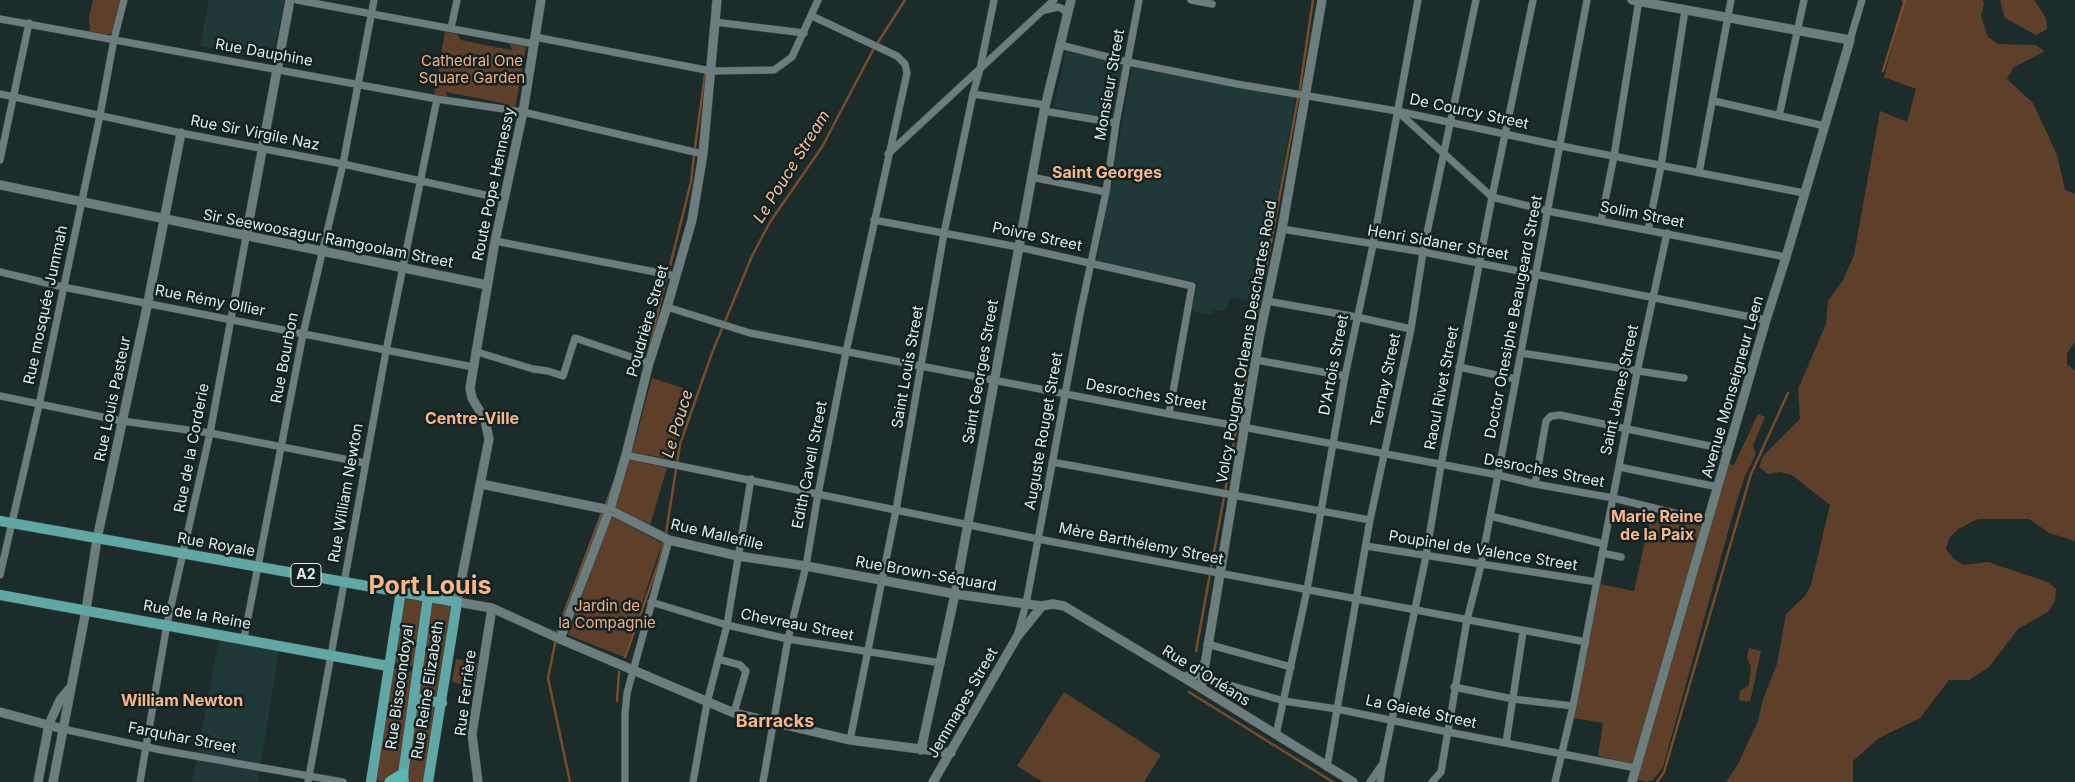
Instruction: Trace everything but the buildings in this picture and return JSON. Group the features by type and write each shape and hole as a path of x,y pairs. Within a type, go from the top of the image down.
{"highway":[{"path":"390,782 404,778"}],"main road":[{"path":"246,237 290,0"},
{"name":"Route Pope Hennessy","path":"457,602 489,439 485,420 472,398 470,388 495,241 523,112 541,0"},
{"name":"Poudrière Street","path":"557,638 610,510 626,455 646,362 667,307 692,220 703,154 717,0"},
{"name":"Saint Georges Street","path":"921,750 955,594 1031,177 1045,108 1071,0"},
{"name":"Volcy Pougnet Orleans Deschartes Road","path":"1201,688 1204,660 1256,360 1282,229 1301,95 1322,0"},
{"path":"1637,0 1850,40"},
{"name":"Avenue Monseigneur Leen","path":"1632,782 1766,320 1850,40"},
{"name":"Rue Louis Pasteur","path":"53,782 86,610 97,539 148,302 181,133"},
{"name":"Sir Seewoosagur Ramgoolam Street","path":"0,185 487,285"},
{"name":"Rue Mallefille","path":"481,484 610,510 670,540 738,556 806,566"},
{"name":"Rue Royale","path":"0,521 457,602"},
{"name":"Rue Brown-Séquard","path":"806,566 955,594 1042,606"},
{"path":"370,782 401,591"},
{"name":"Rue de la Reine","path":"0,595 168,624 388,666"},
{"name":"Rue Bissoondoyal","path":"404,778 428,597"},
{"path":"457,602 492,608 557,638 734,713 850,740 951,753"},
{"name":"Rue Reine Elizabeth","path":"428,782 457,602"},
{"name":"Rue d'Orléans","path":"1042,606 1052,604 1064,606 1353,782"},
{"name":"Jemmapes Street","path":"933,782 1017,637 1042,606"},
{"name":"Rue Ferrière","path":"478,782 472,734 492,608"},
{"path":"1183,677 1195,675 1202,668 1204,660"},
{"path":"38,782 49,724 60,700 70,688"},
{"path":"414,698 442,703"},
{"name":"Farquhar Street","path":"0,712 63,728"}],"street":[{"name":"Rue mosquée Jummah","path":"0,575 39,405 100,115 114,39 124,0"},
{"path":"297,0 372,12 451,28 534,40 711,71 774,70 792,57 818,0"},
{"name":"Rue Bourbon","path":"244,638 303,334 344,164 374,0"},
{"path":"451,28 457,0"},
{"name":"Saint Louis Street","path":"850,740 896,510 944,233 994,0"},
{"path":"888,154 1054,0"},
{"name":"Monsieur Street","path":"1091,263 1106,192 1116,123 1139,0"},
{"path":"1191,0 1212,4"},
{"name":"D'Artois Street","path":"1276,736 1307,590 1345,376 1373,245 1418,0"},
{"name":"Ternay Street","path":"1327,767 1370,520 1410,329 1423,252 1476,0"},
{"name":"Raoul Rivet Street","path":"1380,782 1382,763 1416,610 1459,367 1492,197 1507,133 1533,0"},
{"name":"Doctor Onesiphe Beaugeard Street","path":"1432,782 1441,772 1454,687 1467,620 1481,565 1587,0"},
{"path":"1601,221 1614,156 1637,0"},
{"path":"1699,173 1714,101 1730,0"},
{"path":"1780,116 1804,0"},
{"name":"Avenue Monseigneur Leen","path":"1850,40 1862,0"},
{"path":"1045,10 1064,9 1068,14"},
{"path":"1648,230 1661,166 1685,10"},
{"name":"Edith Cavell Street","path":"763,782 788,639 806,566 846,352 907,68 902,59 866,40 812,16"},
{"name":"Rue Dauphine","path":"0,19 437,99 523,112 703,154"},
{"path":"714,22 804,33"},
{"path":"0,160 29,24"},
{"name":"De Courcy Street","path":"1060,45 1128,62 1397,111 1561,146 1804,193"},
{"name":"Rue Sir Virgile Naz","path":"0,94 263,150 344,164 504,199"},
{"path":"973,94 1116,123"},
{"name":"Rue William Newton","path":"309,779 343,581 386,351 437,99"},
{"path":"1714,101 1825,126"},
{"path":"1397,111 1492,197"},
{"path":"1031,177 1106,192"},
{"name":"Solim Street","path":"1492,197 1548,211 1786,257"},
{"name":"Poivre Street","path":"874,220 1018,247 1192,286 1169,414"},
{"name":"Henri Sidaner Street","path":"1282,229 1423,252 1766,320"},
{"name":"Saint James Street","path":"1556,782 1586,642 1637,372 1667,233"},
{"name":"Rue de la Corderie","path":"140,782 168,624 210,433 246,237"},
{"path":"495,241 676,276"},
{"name":"Auguste Rouget Street","path":"1026,604 1064,394 1091,263"},
{"name":"Rue Rémy Ollier","path":"0,272 64,287 473,367"},
{"path":"1267,301 1357,317 1410,329"},
{"name":"Desroches Street","path":"667,307 734,329 994,381 1498,475 1535,484 1613,498 1707,521"},
{"path":"477,352 533,369 548,370 563,376 575,338 646,362"},
{"path":"1521,353 1684,378"},
{"path":"1256,360 1345,376"},
{"path":"1459,367 1515,379"},
{"path":"0,396 122,421 210,433 365,463"},
{"path":"1535,484 1546,421 1551,416 1560,415 1729,450"},
{"name":"Mère Barthélemy Street","path":"626,455 1038,539 1523,632 1586,642"},
{"path":"1052,462 1370,520"},
{"path":"1619,467 1718,487"},
{"path":"693,782 707,703 727,625 751,479"},
{"path":"1490,516 1604,544"},
{"path":"625,782 624,714 633,670 670,540"},
{"name":"Poupinel de Valence Street","path":"1366,546 1597,582"},
{"path":"1602,553 1621,557"},
{"name":"Chevreau Street","path":"651,602 727,625 788,639 941,663"},
{"name":"Jemmapes Street","path":"1017,637 1026,604"},
{"path":"1506,743 1523,632"},
{"path":"1207,644 1291,667"},
{"path":"718,659 740,665 746,671 734,713"},
{"name":"La Gaieté Street","path":"1202,677 1284,701 1337,709 1636,768"},
{"path":"1454,687 1513,699 1573,706"},
{"name":"Farquhar Street","path":"63,728 309,779 343,782"},
{"path":"1370,782 1382,763"}],"shaded area":[{"path":"209,0 284,0 272,61 200,46"},
{"path":"1066,52 1125,63 1114,119 1054,107"},
{"path":"1132,68 1295,98 1259,302 1230,297 1225,312 1214,310 1212,315 1192,311 1198,282 1097,262"},
{"path":"219,639 279,650 258,782 192,782"}],"green space":[{"path":"93,0 122,0 116,27 110,34 90,35 89,18"},
{"path":"1901,0 1983,0 1981,16 1988,37 1998,44 2035,45 2045,51 2013,68 2007,79 2033,103 2057,155 2065,190 2075,194 2075,342 2067,353 2067,364 2075,371 2075,541 2049,533 2029,519 1978,519 1958,529 1949,538 1946,549 1953,558 1963,565 1988,562 2048,582 2056,589 2055,601 2049,611 2018,629 1989,667 1969,680 1949,680 1920,718 1879,738 1853,761 1853,782 1726,782 1738,764 1758,721 1763,699 1777,664 1786,614 1805,596 1811,585 1830,505 1792,475 1780,472 1768,474 1759,467 1763,456 1800,419 1798,389 1826,324 1828,301 1843,280 1854,255 1880,111 1907,122 1916,89 1884,77 1903,5"},
{"path":"2000,0 2034,0 2046,18 2047,29 2036,35 2005,18"},
{"name":"Cathedral One Square Garden","path":"445,32 457,34 461,40 500,48 512,50 510,44 526,47 515,109 507,104 446,92 448,97 434,94"},
{"path":"652,378 692,391 670,459 632,452"},
{"path":"1758,414 1765,417 1753,445 1756,454 1745,476 1735,507 1663,767 1653,780 1647,782 1635,779 1638,765 1598,756 1603,723 1573,718 1600,584 1634,591 1651,514 1709,528 1729,464 1734,465"},
{"path":"629,459 667,468 650,525 615,507"},
{"name":"Jardin de la Compagnie","path":"611,516 662,543 624,657 568,635"},
{"path":"403,598 424,600 415,667 391,662"},
{"path":"429,601 454,605 440,700 417,696"},
{"path":"1749,648 1761,651 1750,702 1739,700 1740,691 1749,685 1751,666 1747,658"},
{"path":"456,659 478,663 474,687 452,682"},
{"path":"389,668 415,672 401,769 385,782 373,780"},
{"path":"1064,692 1161,755 1144,782 1043,782 1017,766"},
{"path":"417,702 438,706 426,782 409,782 406,769"}],"waterway":[{"name":"Le Pouce Stream","path":"666,533 680,444 712,353 752,256 770,222 822,147 873,50 905,0"},
{"path":"1264,279 1300,88 1313,0"},
{"path":"1883,71 1905,0"},
{"path":"695,147 705,75"},
{"path":"669,270 691,182 694,156"},
{"path":"648,353 666,279"},
{"path":"1257,318 1260,301"},
{"path":"1196,651 1253,338"},
{"path":"1657,782 1664,772 1751,474 1788,393"},
{"path":"606,504 614,482"},
{"path":"570,782 548,678 558,629 602,513"},
{"name":"Le Pouce","path":"625,657 658,565 664,542"},
{"name":"Le Pouce","path":"617,701 619,672"},
{"path":"1189,692 1333,782"}],"district":[{"name":"Saint Georges","path":"1107,173"},
{"name":"Centre-Ville","path":"472,419"},
{"name":"Marie Reine de la Paix","path":"1657,526"},
{"name":"Port Louis","path":"430,586"},
{"name":"William Newton","path":"182,701"},
{"name":"Barracks","path":"775,722"}]}
